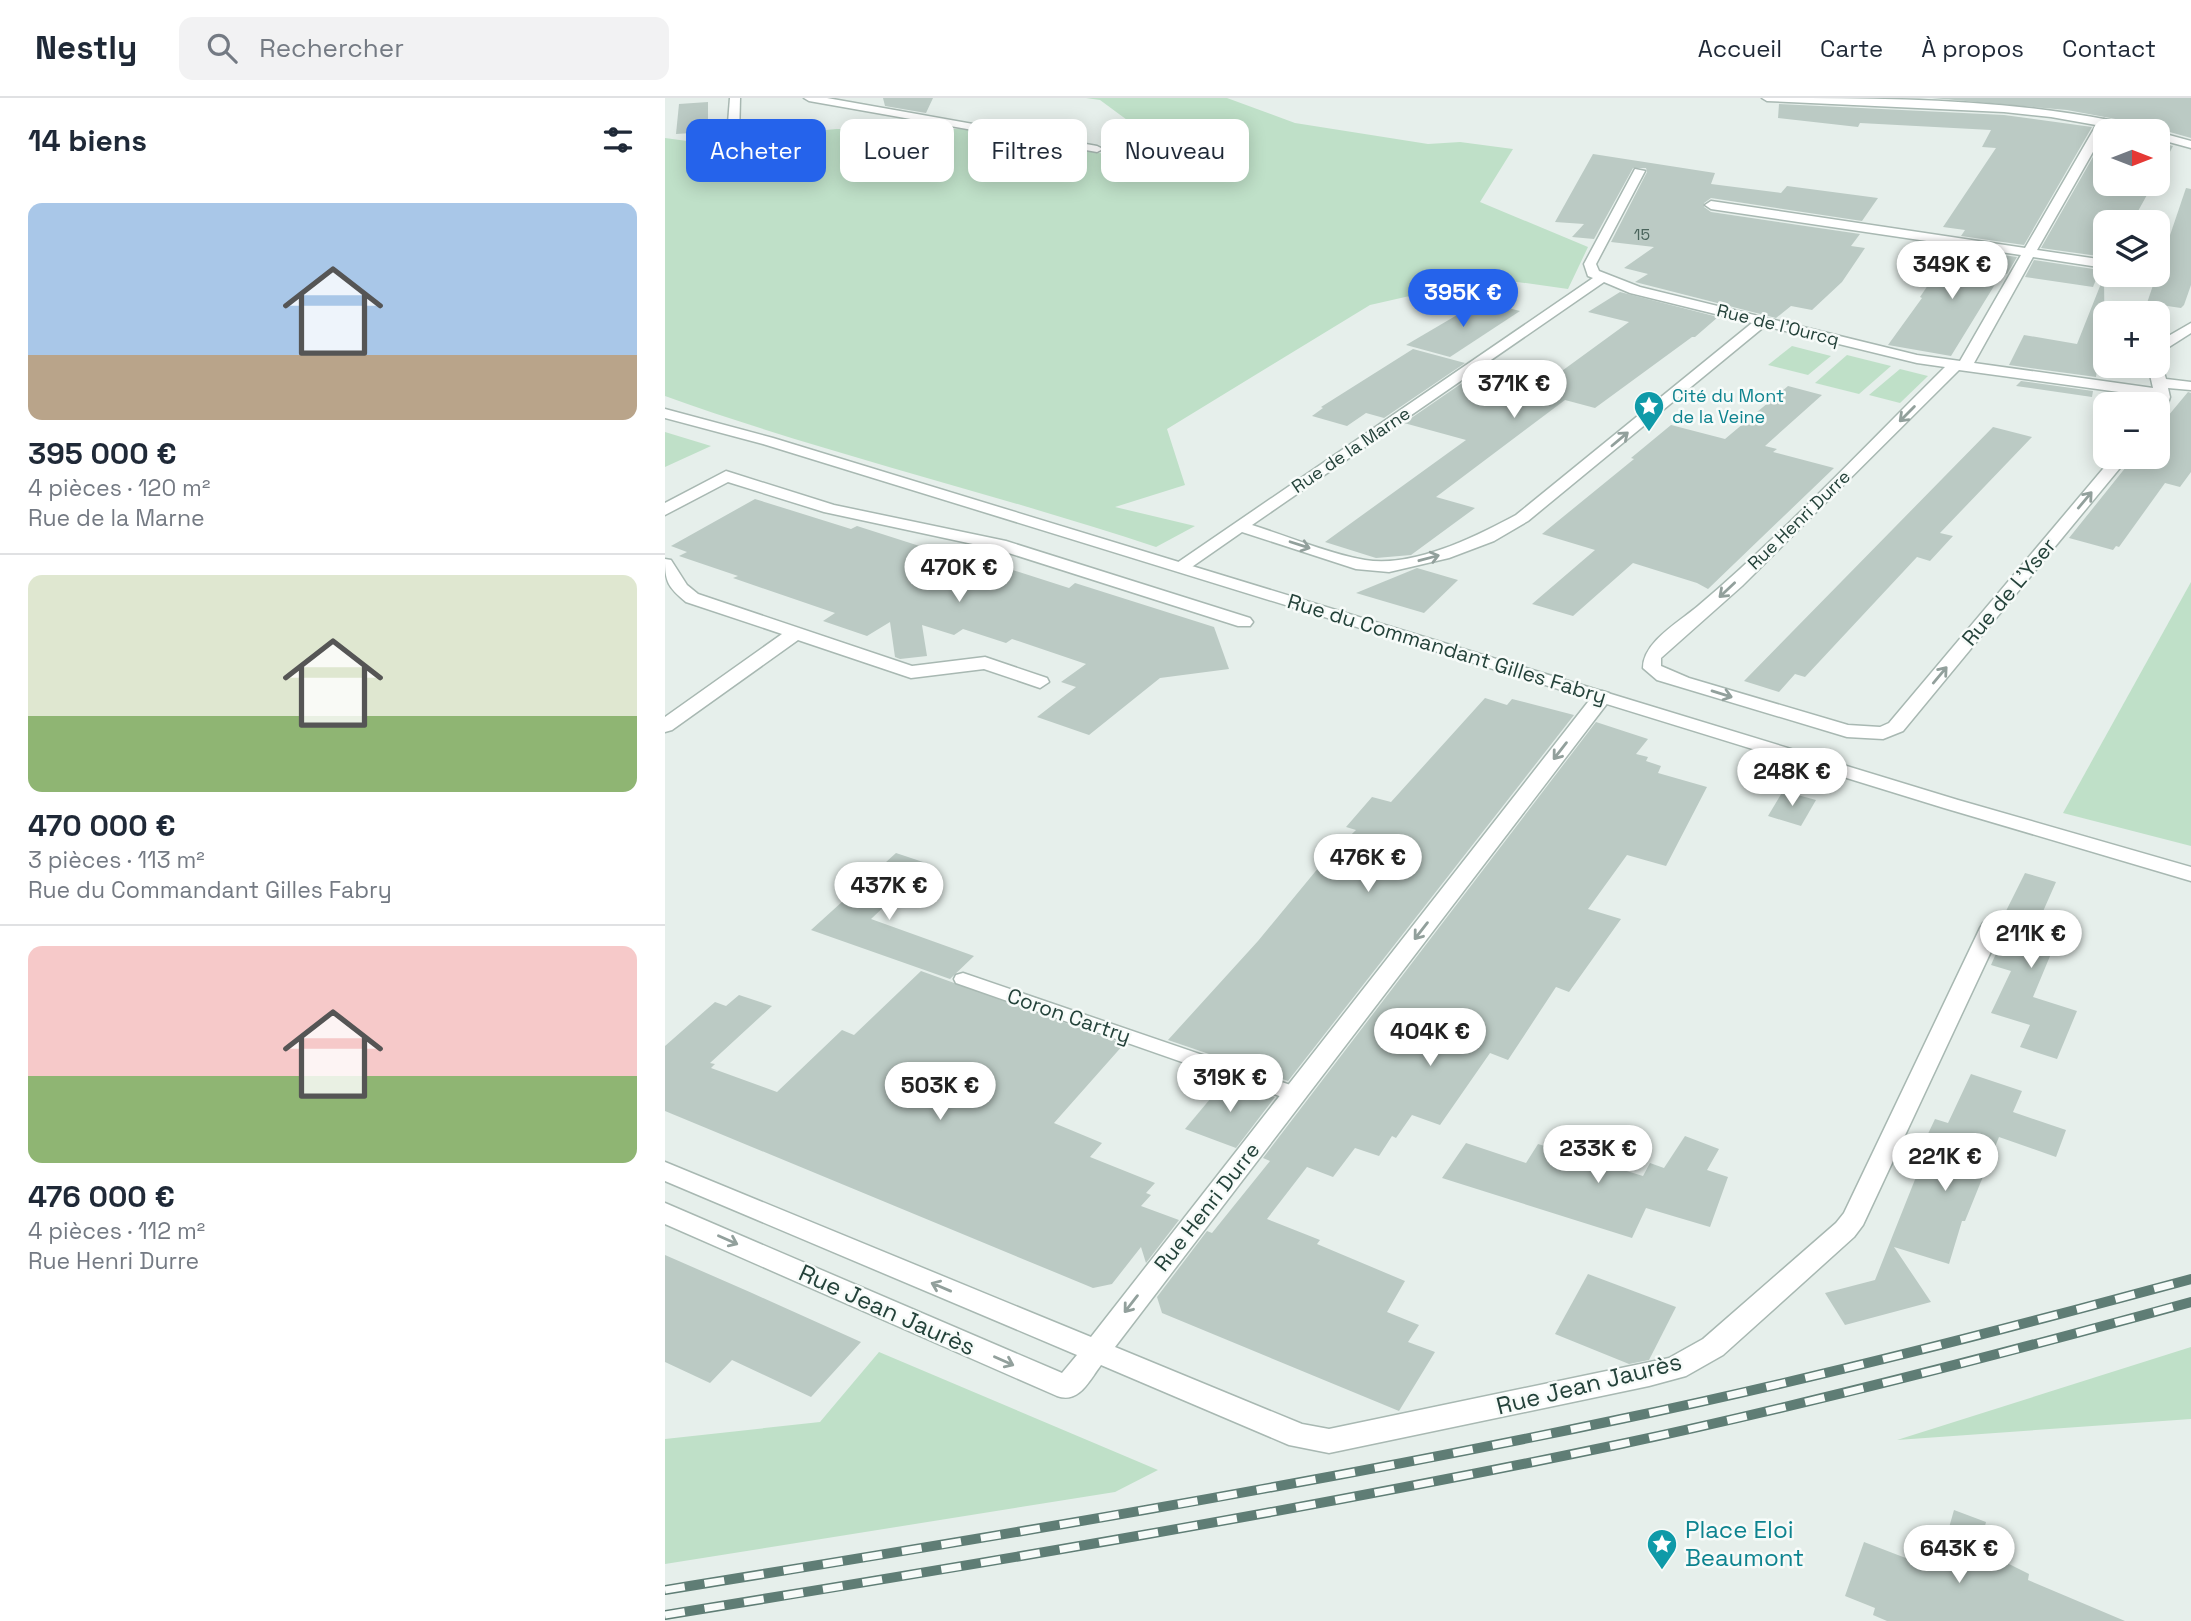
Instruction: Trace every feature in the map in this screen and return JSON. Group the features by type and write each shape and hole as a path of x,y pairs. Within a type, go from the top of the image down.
{"street":[{"path":"733,119 735,98"},
{"path":"809,98 1097,149"},
{"path":"1767,98 1996,109 2093,121"},
{"path":"2170,139 2191,145"},
{"name":"Rue Henri Durre","path":"1896,727 1875,733 1847,731 1657,673 1651,663 1660,647 1736,582 1960,366 2093,141"},
{"path":"1602,278 1593,273 1590,264 1639,172"},
{"path":"1711,205 2093,262"},
{"name":"Rue de l'Ourcq","path":"1602,278 1635,290 1906,357 1960,366 2162,389 2191,386"},
{"name":"Rue de la Marne","path":"1180,567 1602,278"},
{"path":"1239,526 1362,565 1389,567 1443,554 1488,537 1522,518 1762,321"},
{"path":"2170,338 2191,327"},
{"path":"2159,378 2162,392"},
{"name":"Rue du Commandant Gilles Fabry","path":"665,402 768,441"},
{"name":"Rue du Commandant Gilles Fabry","path":"665,413 768,441 2191,876"},
{"name":"Rue de L'Yser","path":"1896,727 2111,469"},
{"path":"665,510 726,476 830,509 1000,545 1244,621"},
{"path":"665,564 680,588 692,598 911,672 985,663 1040,682"},
{"path":"665,726 794,634"},
{"name":"Rue Henri Durre","path":"1095,1352 1602,697"},
{"name":"Rue Jean Jaurès","path":"665,1171 1299,1436 1329,1441 1676,1367 1713,1347 1845,1230 1854,1218 1991,928"},
{"name":"Rue Jean Jaurès","path":"665,1213 1067,1388 1095,1352"}],"lane":[{"name":"Coron Cartry","path":"963,979 1295,1094"}],"green space":[{"path":"1086,98 1227,98 1295,123 1428,144 1460,142 1513,149 1480,202 1588,247 1568,289 1489,278 1370,305 1167,429 1185,485 1115,507 1195,526 1156,547 787,436 665,396 665,138 686,141 686,182 826,182 826,130 840,129 840,182 954,182 954,129 968,129 968,182 1087,182 1087,151 1101,153 1101,182 1249,182 1249,119 1126,119 1100,100"},
{"path":"1792,346 1831,356 1808,375 1768,365"},
{"path":"1847,355 1891,366 1859,394 1815,383"},
{"path":"1900,369 1928,376 1900,403 1869,395"},
{"path":"665,432 711,446 665,467"},
{"path":"2191,582 2191,846 2063,813"},
{"path":"2191,1347 2191,1419 1897,1440"},
{"path":"879,1352 1158,1470 1115,1492 665,1564 665,1439 820,1422"}],"building":[{"path":"883,98 933,98 926,113 885,106"},
{"path":"1932,98 2191,98 2191,138 2170,132 2170,119 2115,119 2067,110"},
{"path":"708,102 708,119 686,119 686,133 676,134 679,104"},
{"path":"1779,104 2004,115 2092,127 2024,245 1961,236 1965,230 1943,227 1996,148 1982,147 1991,130 1860,123 1858,127 1778,118"},
{"path":"1593,154 1715,173 1711,184 1781,193 1787,186 1878,198 1862,221 1711,198 1704,203 1704,207 1711,212 1860,234 1851,246 1865,248 1842,282 1812,310 1791,306 1776,318 1635,282 1648,274 1624,268 1654,247 1611,242 1647,172 1646,168 1633,168 1594,239 1572,237 1584,224 1555,222"},
{"path":"2093,157 2093,196 2146,196 2139,210 2093,210 2093,255 2041,248"},
{"path":"2186,188 2191,189 2191,285 2181,308 2170,306 2170,301 2148,301 2152,287 2170,287 2170,235"},
{"path":"1953,248 2017,257 2007,274 2002,273 1951,356 1888,345 1922,298 1920,297"},
{"path":"2034,260 2093,269 2093,287 2025,277"},
{"path":"2100,287 2104,287 2104,301 2094,301"},
{"path":"1620,292 1718,317 1695,337 1595,408 1565,400 1436,497 1475,508 1411,555 1376,558 1325,542 1466,440 1404,423 1484,368 1544,384 1629,322 1588,312"},
{"path":"1481,301 1520,311 1450,357 1406,345"},
{"path":"2093,304 2093,377 2009,365 2024,335 2077,344"},
{"path":"1413,349 1465,363 1384,418 1366,413 1347,426 1312,416 1323,408 1321,407"},
{"path":"2021,381 2093,391 2092,397 2016,386"},
{"path":"1788,386 1822,395 1765,446 1777,449 1773,452 1834,468 1708,589 1633,563 1573,616 1532,604 1595,550 1542,534 1634,459 1631,458 1671,425 1725,439"},
{"path":"2188,392 2191,393 2191,472 2180,487 2165,483 2119,547 2116,546 2113,550 2069,538 2124,469 2170,469 2170,414"},
{"path":"1993,427 2032,437 1940,533 1953,536 1930,561 1917,557 1805,677 1795,674 1779,692 1744,681"},
{"path":"755,499 851,529 857,526 957,558 963,554 1069,588 1075,583 1214,627 1229,669 1160,678 1089,735 1037,717 1076,687 1061,682 1086,664 1012,639 1006,643 963,629 954,635 922,625 927,656 900,659 895,657 890,622 867,636 823,621 835,613 733,578 738,576 679,556 687,552 671,546"},
{"path":"1417,568 1458,580 1424,613 1356,593"},
{"path":"1485,698 1507,705 1512,699 1574,715 1288,1081 1168,1040 1258,941 1324,861 1356,830 1346,827 1372,797 1391,802"},
{"path":"1596,722 1648,739 1636,754 1648,757 1646,761 1661,766 1658,773 1707,787 1666,866 1627,855 1588,909 1621,919 1569,992 1556,987 1508,1060 1490,1053 1440,1125 1412,1115 1396,1138 1392,1136 1379,1156 1355,1148 1333,1177 1307,1167 1267,1219 1320,1240 1317,1244 1405,1281 1387,1312 1419,1325 1408,1342 1435,1352 1399,1411 1162,1313 1157,1297 1207,1231 1212,1233 1270,1161 1263,1158"},
{"path":"1783,791 1816,800 1801,826 1768,816"},
{"path":"896,853 929,864 871,919 974,956 950,979 811,930"},
{"path":"2025,873 2056,882 2037,925 2060,932 2033,997 2077,1011 2057,1059 2020,1047 2030,1025 1991,1013 2011,971 1991,965 2008,926 2001,921"},
{"path":"921,971 1124,1044 1054,1123 1102,1143 1090,1157 1155,1183 1146,1193 1151,1195 1141,1206 1179,1220 1146,1263 1141,1247 1112,1284 1093,1288 665,1111 665,1046 715,1002 726,1006 739,995 772,1006 710,1063 715,1064 711,1068 777,1092 842,1030 854,1035"},
{"path":"1971,1074 2022,1091 2013,1112 2066,1130 2056,1157 1999,1137 1965,1221 1962,1221 1949,1264 1894,1247 1931,1302 1845,1325 1825,1293 1875,1280 1916,1177 1909,1174 1935,1119 1948,1123"},
{"path":"1226,1080 1275,1097 1236,1148 1185,1129"},
{"path":"1685,1136 1719,1149 1707,1170 1728,1177 1710,1227 1646,1208 1632,1238 1442,1178 1466,1143 1526,1163 1538,1144 1643,1176 1650,1163 1664,1168"},
{"path":"665,1255 861,1342 811,1397 732,1360 710,1383 665,1362"},
{"path":"1588,1274 1676,1307 1649,1360 1629,1364 1555,1334"},
{"path":"1954,1510 1986,1522 1979,1549 2029,1574 2028,1580 2125,1621 1887,1621 1873,1615 1875,1608 1845,1596 1864,1542 1937,1570"}],"railway":[{"path":"665,1590 1144,1510 1502,1443 1693,1404 1836,1371 2191,1279"},
{"path":"665,1615 1264,1513 1621,1444 1907,1377 2191,1302"}],"place":[{"name":"Cité du Mont de la Veine","path":"1649,433"},
{"name":"Place Eloi Beaumont","path":"1662,1571"}]}
